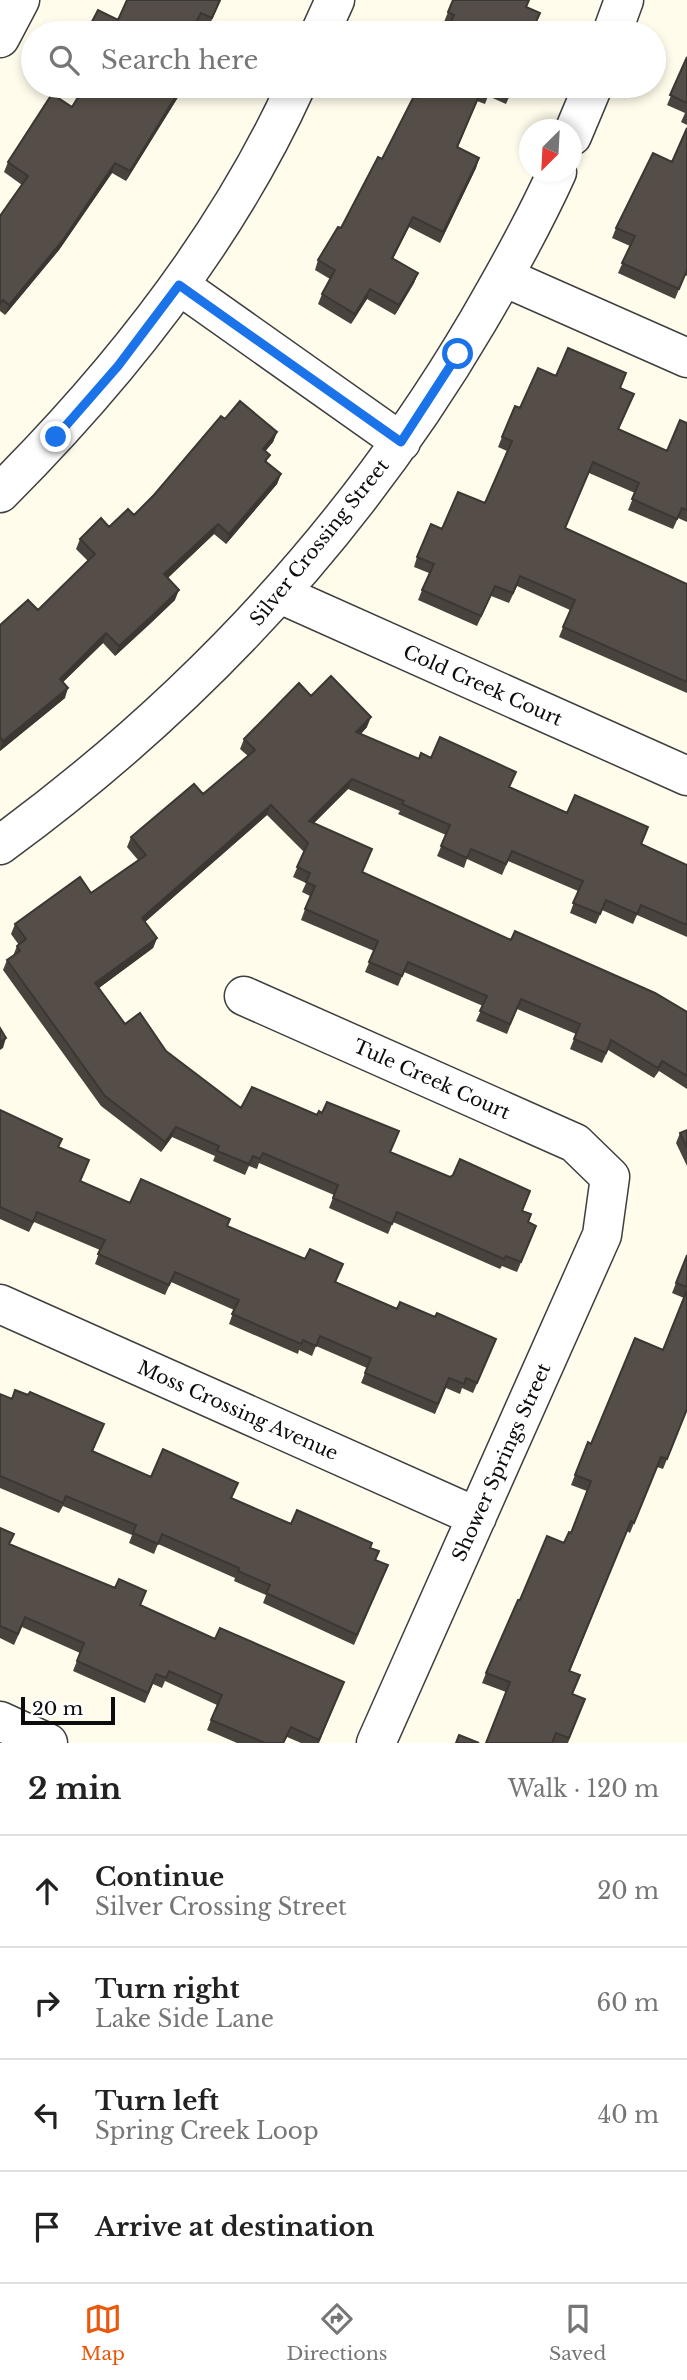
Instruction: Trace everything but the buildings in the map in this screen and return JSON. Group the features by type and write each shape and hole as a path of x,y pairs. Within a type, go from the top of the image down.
{"street":[{"path":"0,38 20,0"},
{"path":"325,21 335,0"},
{"path":"616,21 624,0"},
{"path":"0,493 56,437 109,376 179,285 245,182 290,98"},
{"path":"579,119 588,98"},
{"name":"Silver Crossing Street","path":"0,845 56,804 148,727 239,638 347,514 401,442 458,354 504,277 551,182"},
{"path":"504,277 687,358"},
{"path":"179,285 401,442"},
{"name":"Cold Creek Court","path":"280,594 687,776"},
{"name":"Tule Creek Court","path":"244,996 575,1143 610,1177"},
{"name":"Shower Springs Street","path":"376,1743 602,1235 610,1177"},
{"name":"Moss Crossing Avenue","path":"0,1304 477,1517"},
{"path":"0,1721 48,1743"}],"route":[{"path":"56,437 118,366 179,285 401,442 458,354"}]}
